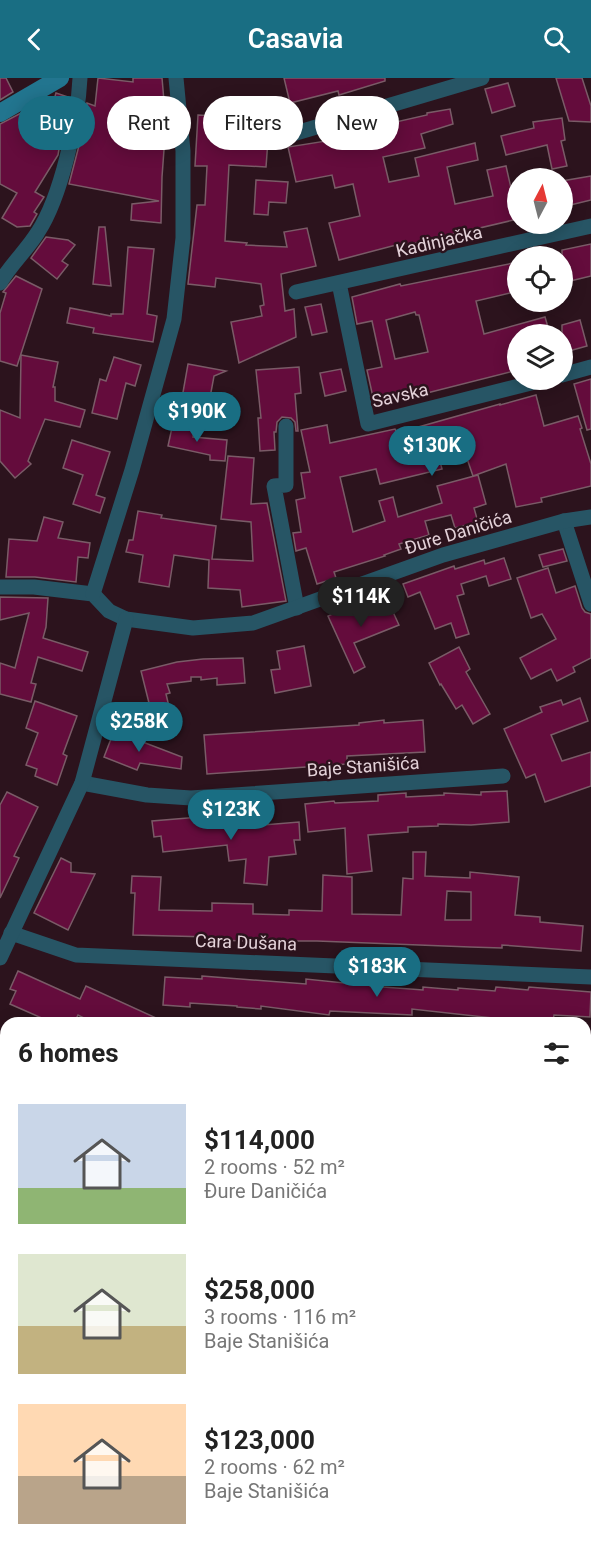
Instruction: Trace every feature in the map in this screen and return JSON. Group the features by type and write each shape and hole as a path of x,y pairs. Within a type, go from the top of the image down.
{"street":[{"path":"0,114 60,78"},
{"path":"0,284 10,266 38,232 55,198 79,103 80,78"},
{"path":"0,587 34,587 93,594 135,460 174,319 183,238 183,151 176,78"},
{"path":"303,131 482,78"},
{"name":"Kadinjačka","path":"296,292 591,226"},
{"name":"Savska","path":"339,283 368,423 507,389"},
{"path":"573,372 591,368"},
{"path":"286,426 286,485 274,486 297,608"},
{"name":"Đure Daničića","path":"93,594 109,611 126,619 193,628 253,623 443,555 564,521 591,517"},
{"path":"564,521 591,604"},
{"path":"0,958 82,783 126,619"},
{"name":"Baje Stanišića","path":"82,783 147,795 191,798 503,776"},
{"name":"Cara Dušana","path":"12,933 76,955 591,977"}],"building":[{"path":"0,78 6,78 13,92 0,100"},
{"path":"98,78 133,82 133,78 162,78 164,96 107,96 107,150 164,150 161,223 131,220 132,204 159,201 69,184 78,150 95,150 95,106"},
{"path":"284,78 385,78 385,81 339,95 338,91 303,100 303,96 288,96"},
{"path":"556,78 582,78 591,106 591,122 569,121"},
{"path":"508,83 515,106 492,113 485,89"},
{"path":"450,109 453,124 421,134 425,148 383,157 389,182 419,176 415,158 475,143 478,160 447,167 455,204 493,196 487,170 506,166 507,222 420,242 396,247 396,245 339,260 329,223 360,216 353,184 335,188 332,175 296,182 289,150 303,150 303,145 315,143 315,150 399,150 399,121 427,115 427,113"},
{"path":"18,115 18,150 59,150 35,192 44,197 34,212 37,214 30,226 17,227 2,218 17,193 0,184 0,124"},
{"path":"198,115 203,115 203,150 267,150 266,167 229,165 225,241 247,243 246,245 287,247 284,232 307,228 316,266 281,274 285,311 294,309 296,337 239,363 231,322 262,316 260,306 264,305 261,284 216,278 215,287 188,284 197,205 205,205 207,166 195,166"},
{"path":"562,118 565,140 561,141 567,166 552,168 547,145 506,155 501,136 534,128 533,122"},
{"path":"591,176 591,200 573,204 573,179"},
{"path":"256,180 288,182 286,203 269,202 268,215 254,214"},
{"path":"99,227 105,227 111,286 93,284"},
{"path":"46,237 68,240 75,245 62,261 68,265 57,279 31,258"},
{"path":"591,244 591,276 573,280 573,248"},
{"path":"128,247 154,249 147,314 157,316 153,342 93,333 94,328 67,323 70,308 111,316 111,314 123,314"},
{"path":"507,264 507,294 476,301 484,334 507,328 507,373 427,393 374,402 367,370 382,367 372,321 357,324 352,297 400,284 401,286","holes":["415,312 419,315 428,352 395,359 386,320"]},
{"path":"16,276 42,289 17,366 0,361 0,313 6,293 3,292"},
{"path":"321,304 327,332 312,335 305,307"},
{"path":"545,317 547,324 520,324"},
{"path":"580,320 587,346 573,350 573,324 566,324"},
{"path":"21,355 58,362 53,387 55,387 55,401 85,410 80,427 45,419 28,461 31,464 15,478 0,461 0,410 20,418"},
{"path":"114,357 141,365 135,386 126,383 117,419 92,413 100,379 106,381"},
{"path":"188,364 226,371 214,376 209,403 182,398"},
{"path":"299,367 301,393 295,394 298,431 291,418 282,417 277,422 276,432 274,432 275,450 260,451 258,418 261,418 256,370"},
{"path":"341,369 346,391 325,396 320,373"},
{"path":"591,379 591,429 587,430 574,384"},
{"path":"536,395 544,426 578,416 591,464 591,486 541,498 542,502 516,507 506,464 473,476 462,444 437,450 442,469 380,484 376,469 340,477 353,532 385,521 379,501 393,497 398,517 442,503 437,486 478,475 486,504 474,508 478,522 455,528 451,515 425,521 429,535 399,544 401,549 385,556 334,572 336,578 317,584 306,548 296,551 293,533 301,532 296,500 305,498 301,473 310,472 301,430 327,425 330,443 395,429 397,433"},
{"path":"173,423 194,428 193,437 227,440 225,461 210,460 210,455 168,446"},
{"path":"72,440 110,452 96,495 105,498 100,513 73,504 83,475 63,468"},
{"path":"228,456 254,458 251,504 267,503 286,601 242,607 240,590 208,588 209,560 174,555 169,587 139,582 143,555 126,552 129,540 133,540 138,511 162,515 161,518 216,526 212,559 253,561 251,522 221,519"},
{"path":"44,517 63,522 58,538 90,543 88,558 78,557 76,582 35,577 6,577 9,539 37,541"},
{"path":"563,549 567,561 543,567 539,555"},
{"path":"504,558 511,579 489,586 486,576 461,584 464,594 457,596 469,634 456,638 451,623 435,629 420,592 408,597 403,584 454,566 455,569 484,560 485,564"},
{"path":"548,568 556,593 575,586 582,608 591,614 591,658 573,667 575,672 557,681 551,669 531,679 520,658 556,639 542,614 531,618 517,578"},
{"path":"0,597 48,598 43,638 88,652 82,671 38,657 31,683 36,684 31,702 0,694 0,663 15,668 29,613 0,620"},
{"path":"387,599 399,625 354,643 365,667 354,673 328,616 350,606 353,613"},
{"path":"304,646 311,686 275,693 271,670 280,669 277,651"},
{"path":"459,647 470,669 466,672 490,714 473,724 462,705 456,709 429,663"},
{"path":"243,658 245,683 217,685 217,678 201,680 201,677 191,677 191,681 167,684 170,693 166,694 170,711 152,715 141,671 177,662"},
{"path":"580,698 588,721 551,735 562,761 591,752 591,786 545,802 535,774 526,778 504,729 542,712 540,707 561,700 563,705"},
{"path":"35,701 77,716 63,754 67,756 57,785 35,776 37,769 26,765 38,733 26,728"},
{"path":"384,720 384,723 423,720 425,752 347,756 347,764 207,774 204,735 359,725 359,723"},
{"path":"114,731 182,757 181,769 140,763 137,770 104,757"},
{"path":"507,791 509,822 471,825 438,824 438,826 408,827 408,832 368,835 372,871 347,874 345,828 308,832 305,804 334,801 335,803 378,801 378,795 406,793 406,797 444,795 444,793 481,795 481,792"},
{"path":"7,792 38,807 14,856 19,858 0,898 0,805"},
{"path":"224,815 225,828 299,822 300,840 294,840 296,854 269,857 267,885 244,883 246,859 229,861 227,845 163,852 161,836 154,837 152,821"},
{"path":"413,852 426,852 425,876 470,878 470,872 519,877 515,915 540,917 540,922 583,926 581,951 502,945 502,948 317,941 211,940 211,937 133,935 135,893 131,893 132,876 161,877 159,910 212,911 212,903 253,904 253,914 289,915 289,910 322,911 323,875 352,877 352,914 401,915 403,878 413,879","holes":["447,891 471,892 471,920 445,920"]},
{"path":"61,858 71,863 71,872 95,874 68,930 34,913"},
{"path":"18,971 80,999 86,986 154,1017 82,1017 78,1015 77,1017 39,1017 10,1004 16,991 10,989"},
{"path":"202,976 306,984 306,979 344,983 344,980 371,982 370,986 423,990 423,987 495,991 496,987 528,990 529,987 591,992 590,1017 554,1015 554,1017 484,1017 412,1009 412,1015 330,1011 329,1015 261,1006 261,1009 190,1003 190,1007 163,1005 165,977 202,979"}]}
